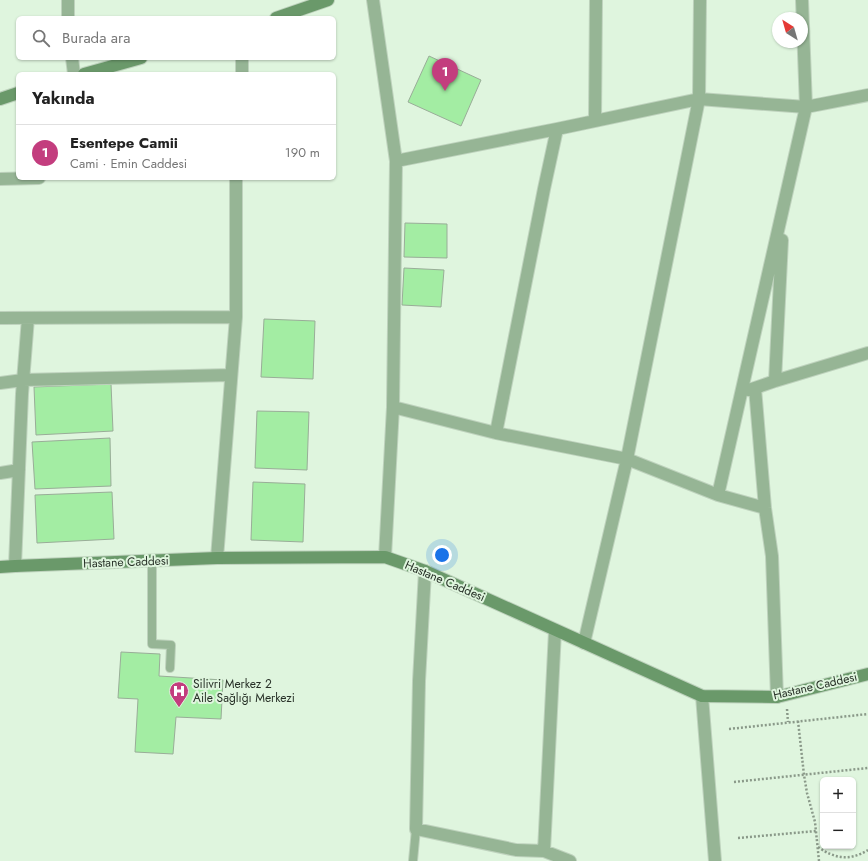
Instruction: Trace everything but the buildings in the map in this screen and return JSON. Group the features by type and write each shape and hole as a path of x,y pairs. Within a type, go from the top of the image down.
{"street":[{"path":"68,0 68,16"},
{"path":"282,16 328,0"},
{"path":"373,0 396,161 393,407 385,557"},
{"path":"595,121 596,0"},
{"path":"584,643 627,459 699,99 700,0"},
{"path":"718,495 806,107 802,0"},
{"path":"72,60 74,72"},
{"path":"91,72 134,60"},
{"path":"242,60 242,72"},
{"path":"0,99 16,94"},
{"path":"396,161 699,99 806,107 868,95"},
{"path":"496,433 557,129"},
{"path":"0,179 16,179"},
{"path":"217,558 236,317 236,180"},
{"path":"775,381 783,206"},
{"path":"0,318 236,317"},
{"path":"15,566 23,380 28,318"},
{"path":"742,392 868,353"},
{"path":"0,383 23,380 231,375"},
{"path":"755,388 765,508 772,556 777,697"},
{"path":"393,407 496,433 627,459 718,495 765,508"},
{"path":"0,473 19,470"},
{"name":"Hastane Caddesi","path":"0,567 217,558 385,557 425,571 555,631 702,696 777,697 868,674"},
{"path":"425,571 419,681 416,829 516,855 544,851 570,861"},
{"path":"544,851 555,631"},
{"path":"702,696 716,861"}],"lane":[{"path":"152,561 152,644 170,645 170,668"},
{"path":"412,861 416,829"}],"path":[{"path":"729,729 868,714"},
{"path":"798,721 804,775 815,822 819,861"},
{"path":"734,782 868,768"},
{"path":"738,838 816,831"},
{"path":"817,847 830,856 842,860 856,858 868,850"}],"place":[{"name":"Esentepe Camii","path":"445,91"},
{"name":"Silivri Merkez 2 Aile Sağlığı Merkezi","path":"179,708"}]}
